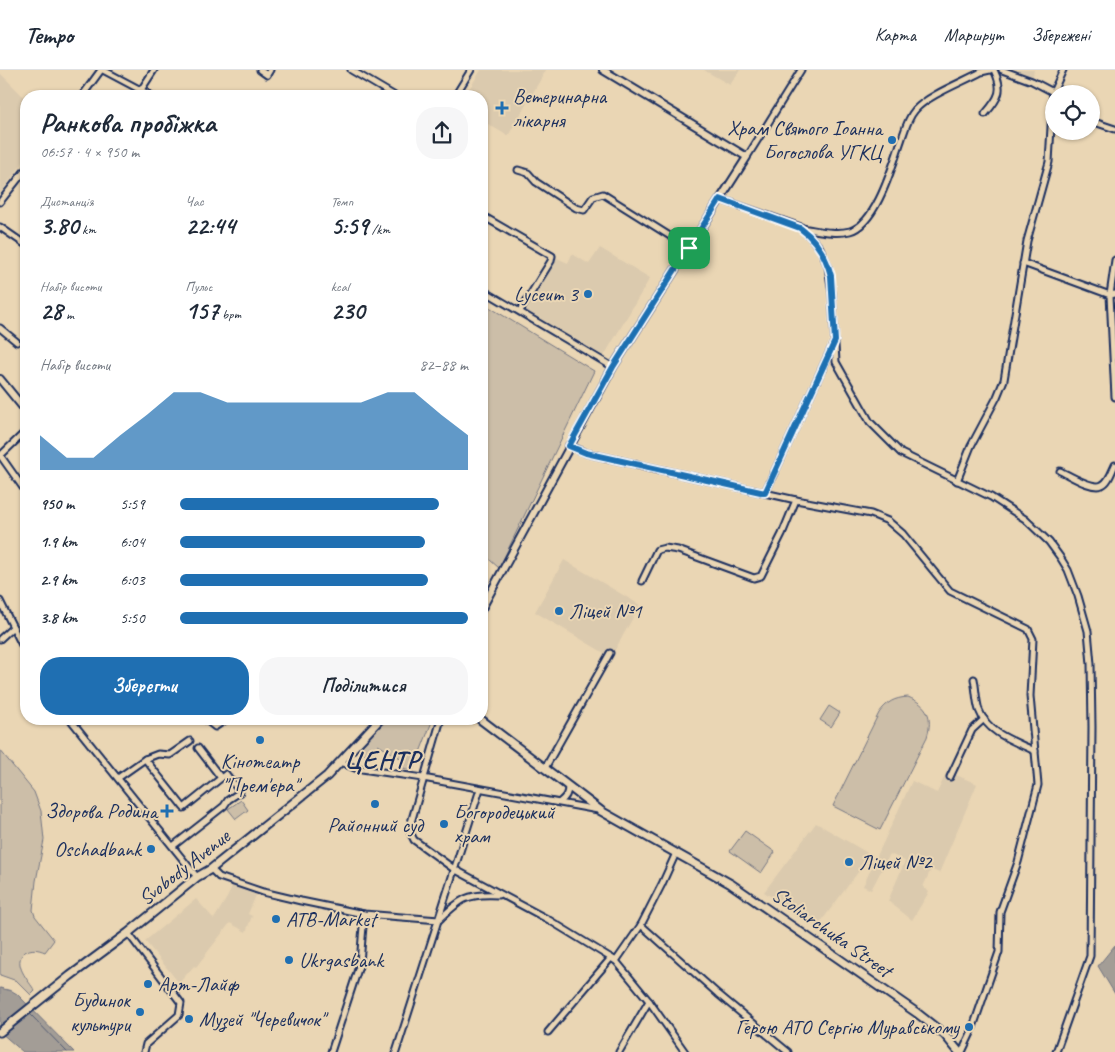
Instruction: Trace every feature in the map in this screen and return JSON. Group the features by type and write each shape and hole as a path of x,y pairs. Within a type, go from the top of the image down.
{"main road":[{"name":"Svobody Avenue","path":"0,1032 128,933 197,876 211,869 327,776 375,725"},
{"name":"Stoliarchuka Street","path":"488,725 601,811 731,884 917,1013 944,1035 960,1052"}],"street":[{"path":"87,90 102,70 141,90 154,70"},
{"path":"260,70 268,75 270,70"},
{"path":"351,70 385,90"},
{"path":"459,90 471,70"},
{"path":"603,70 747,157"},
{"path":"488,597 613,367 802,70"},
{"path":"720,199 800,228 830,232 843,232 858,228 877,202 889,176 910,118 916,109 925,101 981,72 992,70 1000,82 997,101 985,114"},
{"path":"1002,70 1045,88"},
{"path":"1056,85 1063,70"},
{"path":"1100,123 1115,129"},
{"path":"957,481 970,446 997,397 1004,380 1028,232 1047,170 1051,140"},
{"path":"518,170 528,173 536,182 576,208 584,210 593,197 603,194 689,248"},
{"path":"0,202 20,177"},
{"path":"488,218 552,256 551,261 520,311"},
{"path":"0,227 20,241"},
{"path":"800,228 820,248 828,266 832,293 836,362 870,422 901,452 1002,503 1026,519 1049,542 1068,570 1078,596 1088,631 1091,664 1090,956 1056,1052"},
{"path":"1115,260 1112,295 1115,397"},
{"path":"1023,263 1112,295"},
{"path":"488,293 613,367"},
{"path":"0,328 17,342"},
{"path":"765,493 835,341"},
{"path":"0,380 20,404"},
{"path":"20,437 0,455 20,483"},
{"path":"569,446 586,453 796,500 871,514 888,521 903,534 950,591 1028,629 1034,639 1030,696 1038,785 1018,862 1000,912 999,952 971,1033 960,1052"},
{"path":"1060,471 1093,486 1102,485 1108,480 1115,464"},
{"path":"642,582 657,550 665,548 678,550 754,578 761,576 782,534 796,500"},
{"path":"0,601 20,641"},
{"path":"0,639 13,627"},
{"path":"545,768 610,653"},
{"path":"974,679 979,709 984,719 995,732 1035,751"},
{"path":"950,777 972,730 984,719"},
{"path":"75,725 197,876"},
{"path":"440,725 410,826 410,834 414,840 454,869 549,920 616,961 649,1001 686,1052"},
{"path":"118,778 144,759 158,754 170,755 190,741"},
{"path":"198,748 221,778"},
{"path":"144,759 184,808 226,774 240,792 173,846"},
{"path":"341,762 355,768 423,778 601,811"},
{"path":"560,802 566,798 568,785"},
{"path":"396,1052 480,789"},
{"path":"616,961 641,925 676,853"},
{"path":"211,869 219,877 262,892 364,914 439,920 459,901 480,894 502,896"},
{"path":"331,1052 360,963 364,914"},
{"path":"641,925 718,994 788,1052"},
{"path":"128,933 181,1003 180,1016 146,1044 144,1052"},
{"path":"548,1032 611,958"},
{"path":"619,1052 649,1001"}],"shaded area":[{"name":"Ветеринарна лікарня","path":"481,70 546,70 508,136 488,124 488,90 469,90"},
{"path":"704,70 740,70 730,85"},
{"path":"1002,70 1034,70 1032,81"},
{"path":"0,73 20,93 20,167 0,193"},
{"name":"Lyceum 3","path":"600,248 650,278 604,356 526,310 557,258 568,263 572,254 589,264"},
{"path":"488,306 594,371 499,568 488,558"},
{"path":"564,560 640,605 611,657 535,612"},
{"path":"908,697 915,700 927,712 929,730 880,830 833,806 879,713 891,701"},
{"path":"829,706 840,713 831,727 820,720"},
{"path":"381,725 431,725 413,770 402,768 402,759 378,745 372,753 364,754 361,752 362,746"},
{"path":"0,750 34,792 41,811 44,840 36,881 33,910 35,916 54,940 45,952 30,950 21,956 20,967 22,972 35,991 31,995 17,981 0,975"},
{"path":"947,771 977,784 939,873 931,869 923,887 929,892 912,920 888,901 905,861 890,854 871,890 863,886 912,781 937,793"},
{"path":"241,800 248,810 236,819 228,809"},
{"path":"816,823 871,855 817,927 764,892"},
{"path":"745,831 775,852 761,873 730,851"},
{"path":"232,886 256,895 248,914 252,916 246,932 230,923 196,967 194,966 179,983 145,941 196,899 214,919"}],"water":[{"path":"1115,945 1115,994 1098,966"},
{"path":"0,988 17,994 74,1052 23,1052 0,1032"}],"place":[{"name":"Ветеринарна лікарня","path":"502,108"},
{"name":"Храм Святого Іоанна Богослова УГКЦ","path":"892,140"},
{"name":"Lyceum 3","path":"588,294"},
{"name":"Ліцей №1","path":"559,611"},
{"name":"Кінотеатр \"Прем'єра\"","path":"260,740"},
{"name":"Районний суд","path":"375,804"},
{"name":"Здорова Родина","path":"167,811"},
{"name":"Богородецький храм","path":"444,824"},
{"name":"Oschadbank","path":"151,849"},
{"name":"Ліцей №2","path":"849,862"},
{"name":"ATB-Market","path":"276,919"},
{"name":"Ukrgasbank","path":"289,960"},
{"name":"Арт-Лайф","path":"148,984"},
{"name":"Будинок культури","path":"140,1012"},
{"name":"Музей \"Черевичок\"","path":"189,1019"},
{"name":"Герою АТО Сергію Муравському","path":"969,1027"}],"district":[{"name":"ЦЕНТР","path":"382,759"}],"route":[{"path":"720,199 800,228 820,248 828,266 831,276 835,341 765,493 586,453 569,446 613,367 689,248 720,199"}]}
